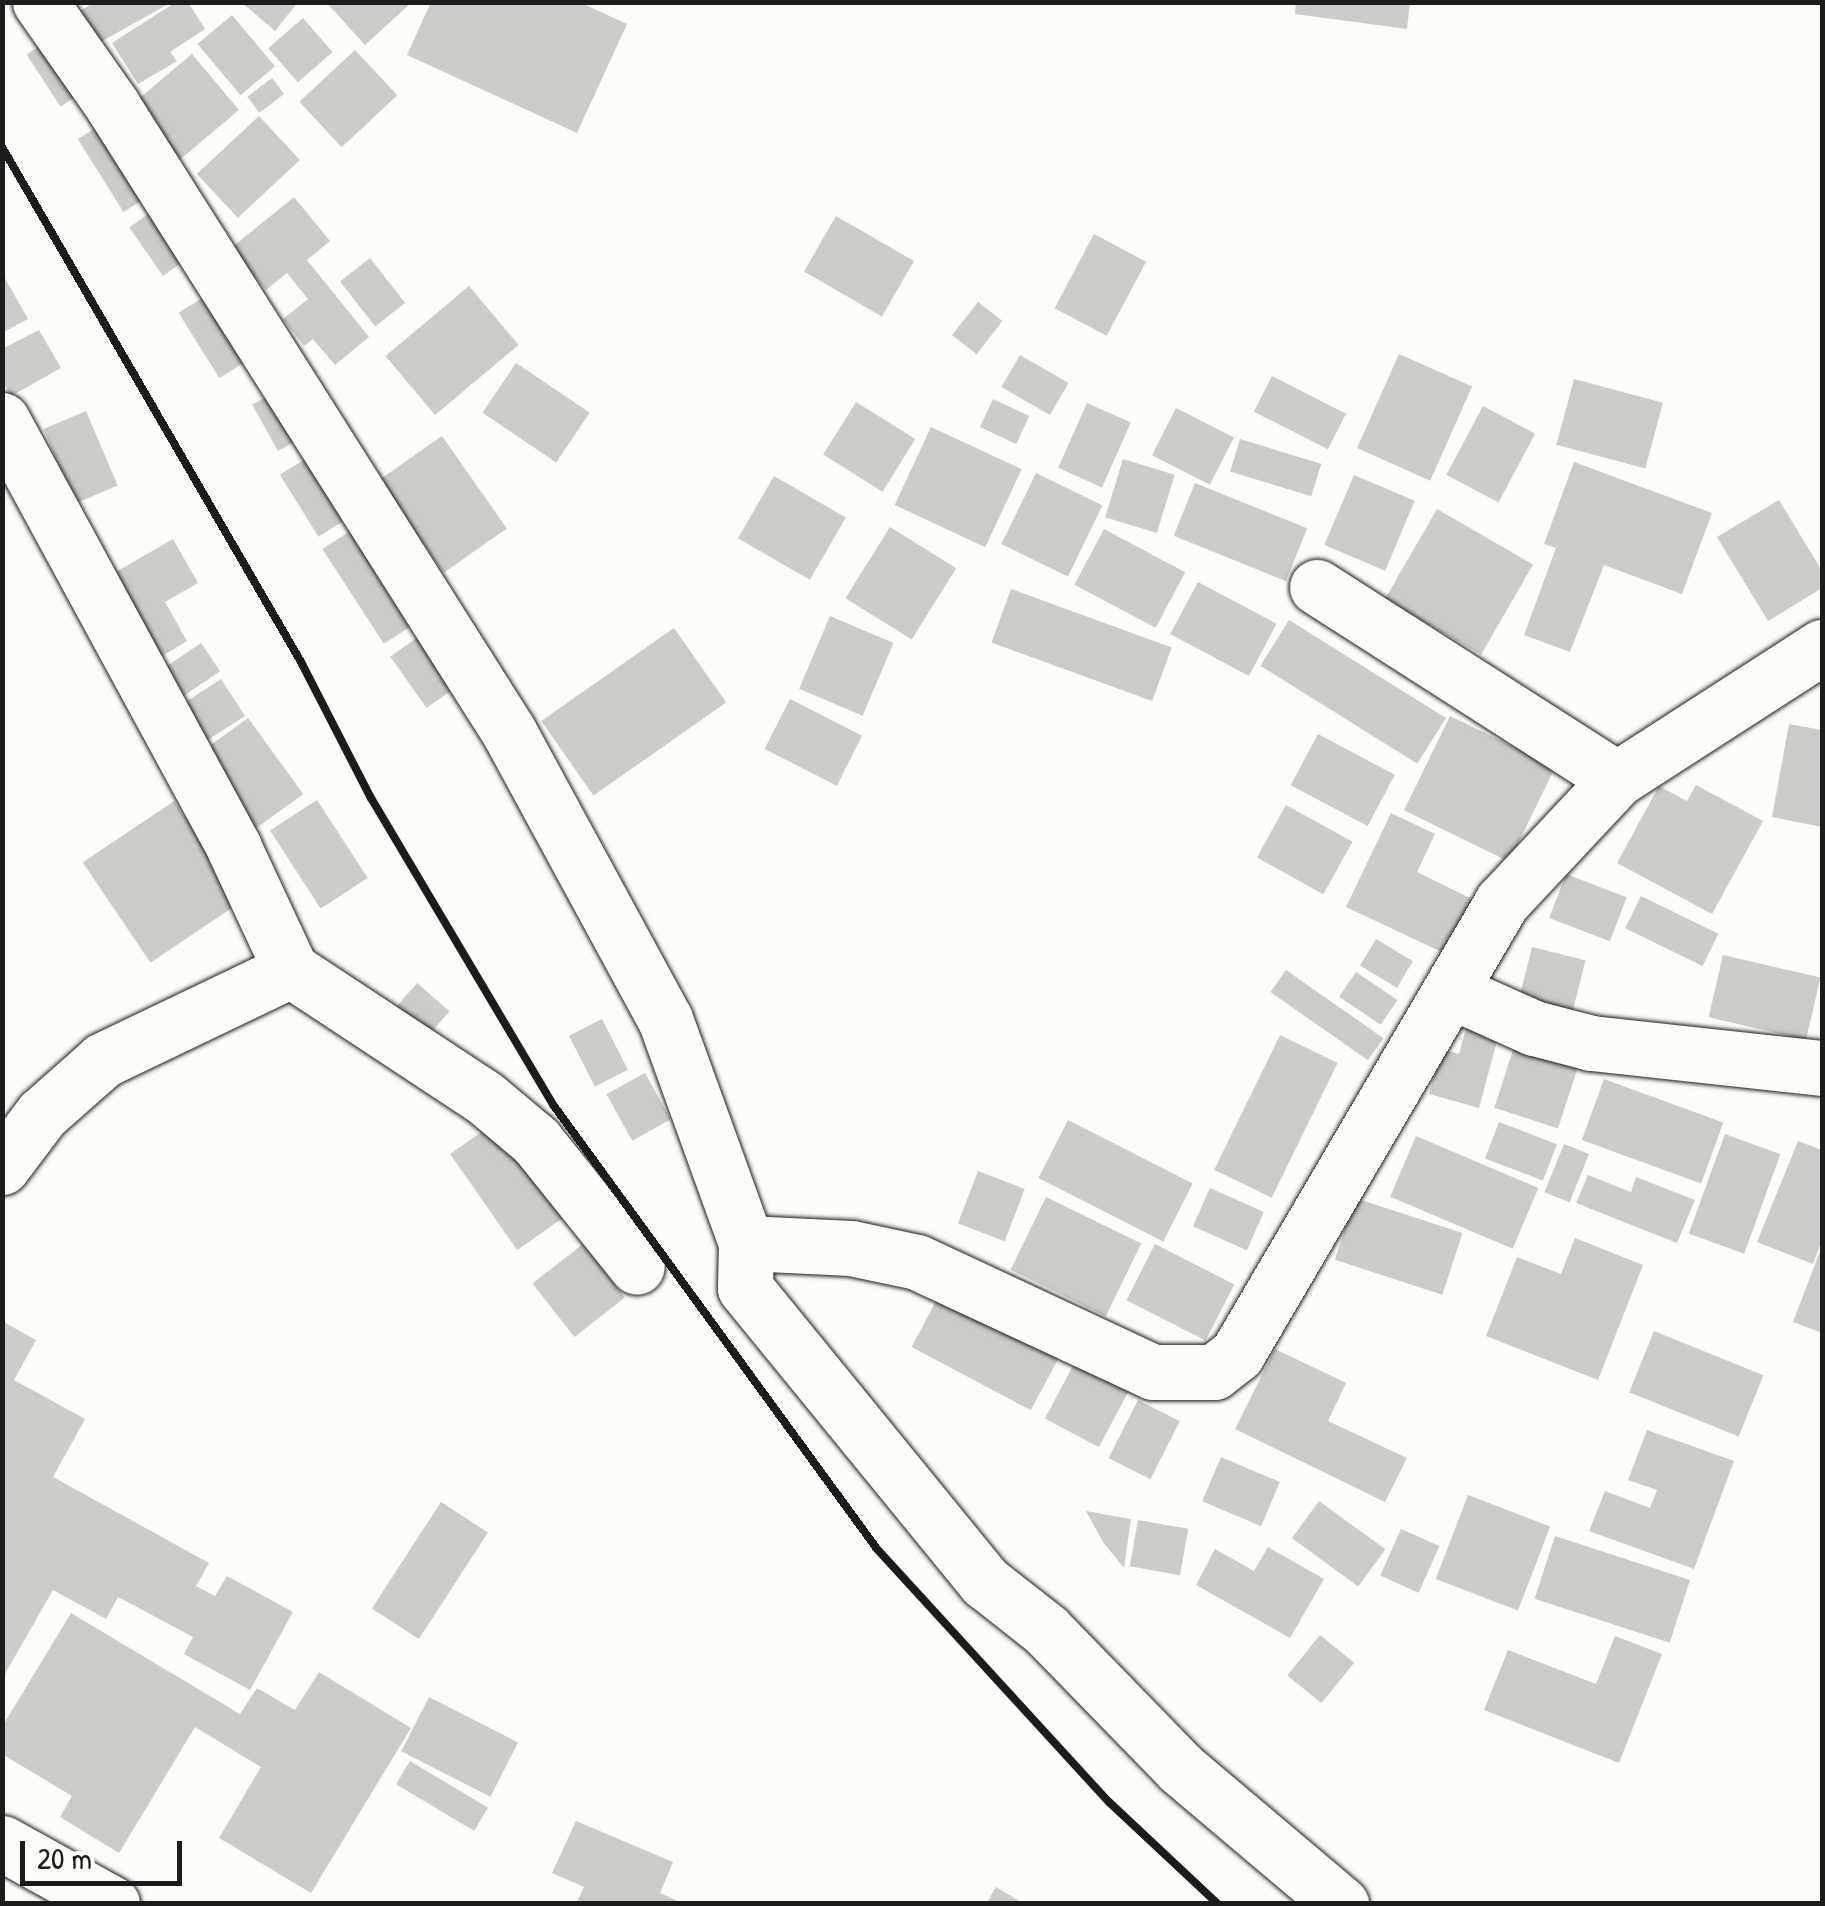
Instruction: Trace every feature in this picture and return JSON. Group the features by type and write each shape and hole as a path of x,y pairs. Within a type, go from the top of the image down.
{"main road":[{"path":"40,2 509,732 666,1018 746,1244 744,1288 986,1582 1046,1630 1180,1768 1340,1904"},
{"path":"2,420 234,848 291,970 432,1061 536,1141 637,1267"},
{"path":"1317,587 1617,779"},
{"path":"746,1244 850,1248 917,1262 1152,1372 1214,1372 1237,1354 1502,902 1617,779 1822,647"},
{"path":"2,1167 42,1114 103,1060 291,970"},
{"path":"1451,991 1534,1028 1591,1043 1822,1068"},
{"path":"2,1843 112,1904"}],"building":[{"path":"95,2 172,2 97,44 78,12"},
{"path":"176,2 188,2 205,29 170,52 177,61 138,84 112,43"},
{"path":"241,2 298,2 275,31"},
{"path":"326,2 412,2 365,45"},
{"path":"431,2 579,2 627,24 577,133 407,55"},
{"path":"1296,2 1410,2 1407,29 1295,14"},
{"path":"232,15 275,66 241,95 198,44"},
{"path":"303,18 333,52 298,82 268,48"},
{"path":"46,42 80,94 60,107 27,55"},
{"path":"355,50 397,95 342,147 299,102"},
{"path":"192,54 239,110 180,159 133,103"},
{"path":"272,78 284,94 259,113 247,97"},
{"path":"259,116 300,160 238,218 197,174"},
{"path":"105,122 151,195 123,212 78,139"},
{"path":"294,197 330,241 307,260 369,337 335,365 313,339 304,346 283,319 308,299 287,273 266,290 231,248"},
{"path":"157,208 191,256 163,276 129,228"},
{"path":"836,216 914,261 882,316 804,271"},
{"path":"1094,234 1146,262 1107,336 1055,308"},
{"path":"370,258 405,303 375,326 340,281"},
{"path":"2,273 28,319 2,333"},
{"path":"469,286 518,345 435,415 386,356"},
{"path":"215,290 256,355 219,378 179,313"},
{"path":"978,302 1002,321 977,354 952,335"},
{"path":"39,330 61,368 11,396 2,381 2,349"},
{"path":"1399,354 1472,387 1430,481 1357,448"},
{"path":"1020,355 1068,383 1050,415 1002,387"},
{"path":"516,363 590,413 556,463 482,413"},
{"path":"1272,376 1346,414 1328,449 1254,412"},
{"path":"1574,379 1663,403 1645,468 1556,445"},
{"path":"275,392 301,438 278,451 252,405"},
{"path":"993,399 1029,416 1016,444 980,427"},
{"path":"856,402 915,439 883,492 823,455"},
{"path":"1087,403 1131,423 1102,487 1058,468"},
{"path":"1483,406 1535,434 1498,503 1446,475"},
{"path":"1176,408 1234,438 1210,485 1152,455"},
{"path":"86,411 118,486 75,504 44,429"},
{"path":"931,427 1022,469 985,547 895,505"},
{"path":"442,436 507,529 444,573 379,480"},
{"path":"1240,439 1321,464 1311,496 1230,472"},
{"path":"318,451 357,513 319,537 280,475"},
{"path":"1123,459 1175,475 1157,533 1105,517"},
{"path":"1574,462 1712,513 1682,594 1604,565 1570,652 1524,635 1556,548 1544,544"},
{"path":"1036,473 1103,505 1068,576 1001,544"},
{"path":"1354,475 1415,501 1385,571 1324,545"},
{"path":"774,476 846,518 810,580 738,538"},
{"path":"1195,483 1307,528 1286,581 1174,536"},
{"path":"1779,500 1822,571 1822,588 1768,621 1717,537"},
{"path":"1437,509 1533,565 1481,655 1385,599"},
{"path":"361,524 423,619 384,644 322,549"},
{"path":"890,527 956,568 912,640 845,598"},
{"path":"1104,529 1185,572 1156,628 1074,585"},
{"path":"173,539 198,583 165,602 187,641 151,663 102,580"},
{"path":"1198,582 1277,624 1249,676 1170,634"},
{"path":"1011,589 1172,647 1152,701 992,643"},
{"path":"830,616 894,643 863,716 799,689"},
{"path":"1289,620 1446,718 1417,764 1260,666"},
{"path":"674,628 726,703 593,795 541,721"},
{"path":"428,630 464,682 426,708 390,656"},
{"path":"201,643 220,671 168,706 149,678"},
{"path":"221,679 245,716 205,742 181,705"},
{"path":"790,699 862,736 837,786 765,749"},
{"path":"1450,716 1555,767 1509,862 1404,810"},
{"path":"248,718 303,794 254,830 199,754"},
{"path":"1789,724 1822,730 1822,827 1772,817"},
{"path":"1318,734 1395,775 1368,826 1291,785"},
{"path":"1696,785 1763,821 1712,914 1617,863 1659,786 1687,801"},
{"path":"317,800 368,878 321,908 270,830"},
{"path":"174,801 242,901 150,963 83,863"},
{"path":"1286,805 1352,842 1323,894 1257,857"},
{"path":"1391,813 1435,834 1417,872 1472,899 1446,954 1346,907"},
{"path":"1566,874 1627,897 1610,941 1549,918"},
{"path":"1641,896 1718,934 1703,966 1625,928"},
{"path":"1376,939 1413,961 1397,988 1360,966"},
{"path":"1532,947 1585,960 1570,1023 1516,1010"},
{"path":"1723,955 1820,977 1806,1040 1709,1017"},
{"path":"1286,970 1383,1038 1368,1060 1271,992"},
{"path":"1356,972 1397,1000 1381,1025 1339,997"},
{"path":"417,983 449,1011 428,1035 396,1007"},
{"path":"602,1019 628,1070 595,1087 569,1036"},
{"path":"1466,1028 1498,1037 1479,1108 1429,1094 1442,1049 1459,1054"},
{"path":"1280,1035 1338,1063 1272,1198 1214,1170"},
{"path":"1515,1044 1579,1065 1558,1128 1494,1108"},
{"path":"645,1073 671,1119 632,1141 607,1094"},
{"path":"1604,1079 1723,1122 1701,1184 1582,1140"},
{"path":"1068,1120 1193,1184 1163,1241 1038,1178"},
{"path":"496,1122 563,1218 517,1250 450,1154"},
{"path":"1499,1122 1557,1144 1543,1181 1485,1158"},
{"path":"1725,1134 1780,1154 1744,1254 1689,1234"},
{"path":"1416,1136 1538,1188 1513,1249 1390,1197"},
{"path":"1798,1141 1822,1150 1822,1240 1813,1264 1757,1242"},
{"path":"1564,1144 1589,1154 1570,1202 1545,1192"},
{"path":"978,1171 1025,1189 1005,1241 958,1223"},
{"path":"1588,1175 1631,1192 1636,1177 1695,1200 1677,1243 1576,1203"},
{"path":"1210,1188 1264,1212 1247,1250 1193,1226"},
{"path":"1046,1197 1141,1243 1106,1316 1010,1270"},
{"path":"1355,1198 1462,1233 1442,1295 1335,1260"},
{"path":"1575,1238 1643,1265 1598,1380 1486,1336 1517,1257 1561,1274"},
{"path":"583,1244 625,1298 574,1337 533,1283"},
{"path":"1155,1244 1234,1284 1206,1341 1126,1300"},
{"path":"1822,1246 1822,1333 1793,1322"},
{"path":"944,1286 1063,1349 1031,1410 912,1347"},
{"path":"2,1321 36,1340 14,1380 85,1419 53,1477 209,1563 196,1586 215,1596 227,1576 293,1612 250,1690 184,1654 193,1637 118,1597 106,1619 53,1590 2,1679"},
{"path":"1654,1331 1763,1375 1739,1436 1629,1392"},
{"path":"1275,1349 1346,1383 1328,1421 1407,1458 1385,1502 1235,1429"},
{"path":"1075,1362 1129,1391 1099,1447 1045,1419"},
{"path":"1138,1400 1180,1421 1150,1479 1108,1458"},
{"path":"1647,1430 1734,1461 1694,1569 1589,1531 1605,1491 1650,1508 1657,1490 1628,1480"},
{"path":"1221,1457 1280,1482 1261,1526 1202,1501"},
{"path":"1468,1495 1550,1527 1518,1611 1436,1579"},
{"path":"1319,1501 1385,1549 1358,1586 1292,1538"},
{"path":"441,1502 488,1532 419,1639 372,1609"},
{"path":"1086,1511 1131,1519 1124,1568 1103,1542"},
{"path":"1138,1520 1188,1529 1180,1575 1130,1566"},
{"path":"1401,1529 1439,1546 1419,1593 1380,1576"},
{"path":"1555,1536 1690,1580 1670,1643 1535,1599"},
{"path":"1268,1547 1324,1579 1290,1638 1196,1585 1215,1549 1254,1571"},
{"path":"71,1613 240,1714 257,1688 295,1710 319,1672 411,1728 311,1893 219,1838 261,1767 195,1727 119,1853 60,1817 72,1796 2,1754 2,1727"},
{"path":"1320,1635 1354,1663 1321,1703 1287,1675"},
{"path":"1615,1636 1662,1654 1619,1763 1484,1710 1508,1650 1596,1684"},
{"path":"429,1697 518,1742 490,1797 401,1751"},
{"path":"410,1761 488,1808 474,1831 396,1784"},
{"path":"576,1821 673,1862 660,1893 684,1904 576,1904 584,1887 552,1873"},
{"path":"996,1887 1024,1904 986,1904"}],"railway":[{"path":"2,147 301,662 371,798 554,1106 877,1549 1109,1802 1218,1904"}]}
